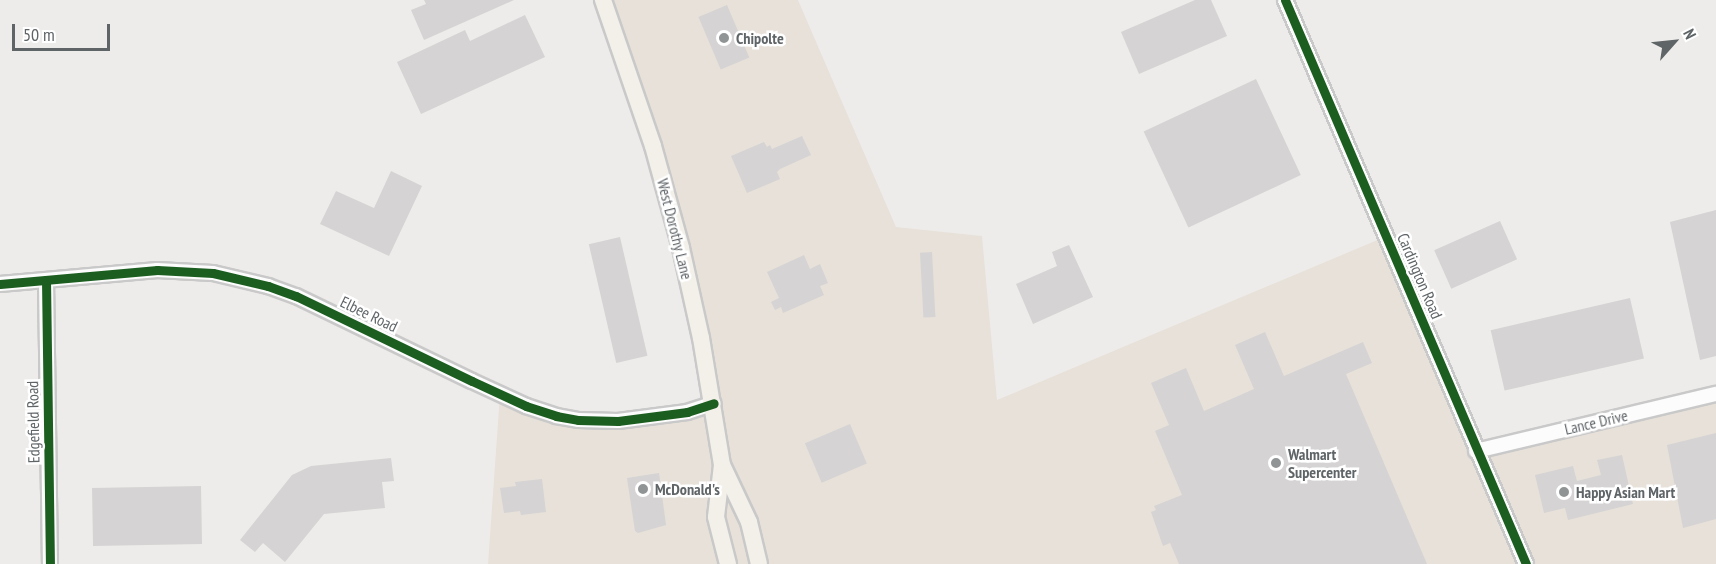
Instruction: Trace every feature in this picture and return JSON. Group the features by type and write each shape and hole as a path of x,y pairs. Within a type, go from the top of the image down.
{"main road":[{"name":"West Dorothy Lane","path":"603,0 632,79 669,202 714,403 722,465 716,517 728,564"},
{"name":"West Dorothy Lane","path":"722,465 749,522 759,564"}],"street":[{"name":"Cardington Road","path":"1285,0 1526,564"},
{"name":"Elbee Road","path":"0,284 157,270 213,273 240,278 296,296 526,405 578,420 647,419 687,412 714,403"},
{"name":"Edgefield Road","path":"46,280 50,564"},
{"name":"Lance Drive","path":"1476,451 1716,394"}],"shaded area":[{"path":"614,0 798,0 896,227 982,236 997,400 1387,236 1477,451 1716,397 1716,564 488,564 500,394 567,418 713,403 620,46 604,4"}],"building":[{"path":"424,0 514,0 424,40 411,10 426,4"},
{"path":"1195,0 1211,0 1227,36 1139,74 1121,32"},
{"name":"Chipolte","path":"727,5 749,57 721,70 698,17"},
{"path":"525,15 545,57 421,114 397,62 465,30 470,41"},
{"path":"1256,79 1301,175 1188,227 1144,131"},
{"path":"802,136 811,155 780,169 777,172 780,179 747,193 731,156 764,142 772,149"},
{"path":"391,171 422,186 389,256 320,224 336,191 374,208"},
{"path":"1716,210 1716,356 1700,360 1670,222"},
{"path":"1500,221 1517,259 1451,289 1434,250"},
{"path":"620,237 647,356 616,363 589,244"},
{"path":"1069,245 1093,297 1033,324 1016,284 1057,266 1052,252"},
{"path":"932,252 935,317 923,318 920,253"},
{"path":"804,255 810,269 820,264 828,283 820,286 824,295 783,313 781,307 775,310 771,302 779,298 767,272"},
{"path":"1630,298 1644,358 1505,391 1491,330"},
{"name":"Walmart Supercenter","path":"1265,332 1284,376 1363,342 1372,363 1346,374 1427,564 1179,564 1170,543 1163,546 1151,512 1156,510 1154,506 1182,495 1155,431 1169,425 1151,383 1186,368 1204,411 1254,389 1235,345"},
{"path":"850,424 867,464 822,483 805,443"},
{"path":"1716,433 1716,519 1683,528 1667,445"},
{"path":"1622,455 1633,504 1568,520 1565,508 1544,513 1535,475 1573,466 1577,481 1601,475 1597,460"},
{"path":"391,458 394,481 382,482 385,508 324,514 285,562 263,543 255,552 240,540 292,475 311,466"},
{"path":"659,473 666,525 638,533 635,531 627,478"},
{"path":"542,479 546,512 521,515 520,511 504,513 500,488 516,486 515,482"},
{"path":"201,486 202,544 93,546 92,488"}],"cycle path":[{"path":"1285,0 1526,564"},
{"path":"0,284 157,270 213,273 268,286 296,296 526,406 556,416 578,420 618,421 687,412 714,403"},
{"path":"46,280 50,564"}],"place":[{"name":"Chipolte","path":"724,38"},
{"name":"Walmart Supercenter","path":"1276,463"},
{"name":"McDonald's","path":"643,489"},
{"name":"Happy Asian Mart","path":"1564,492"}]}
